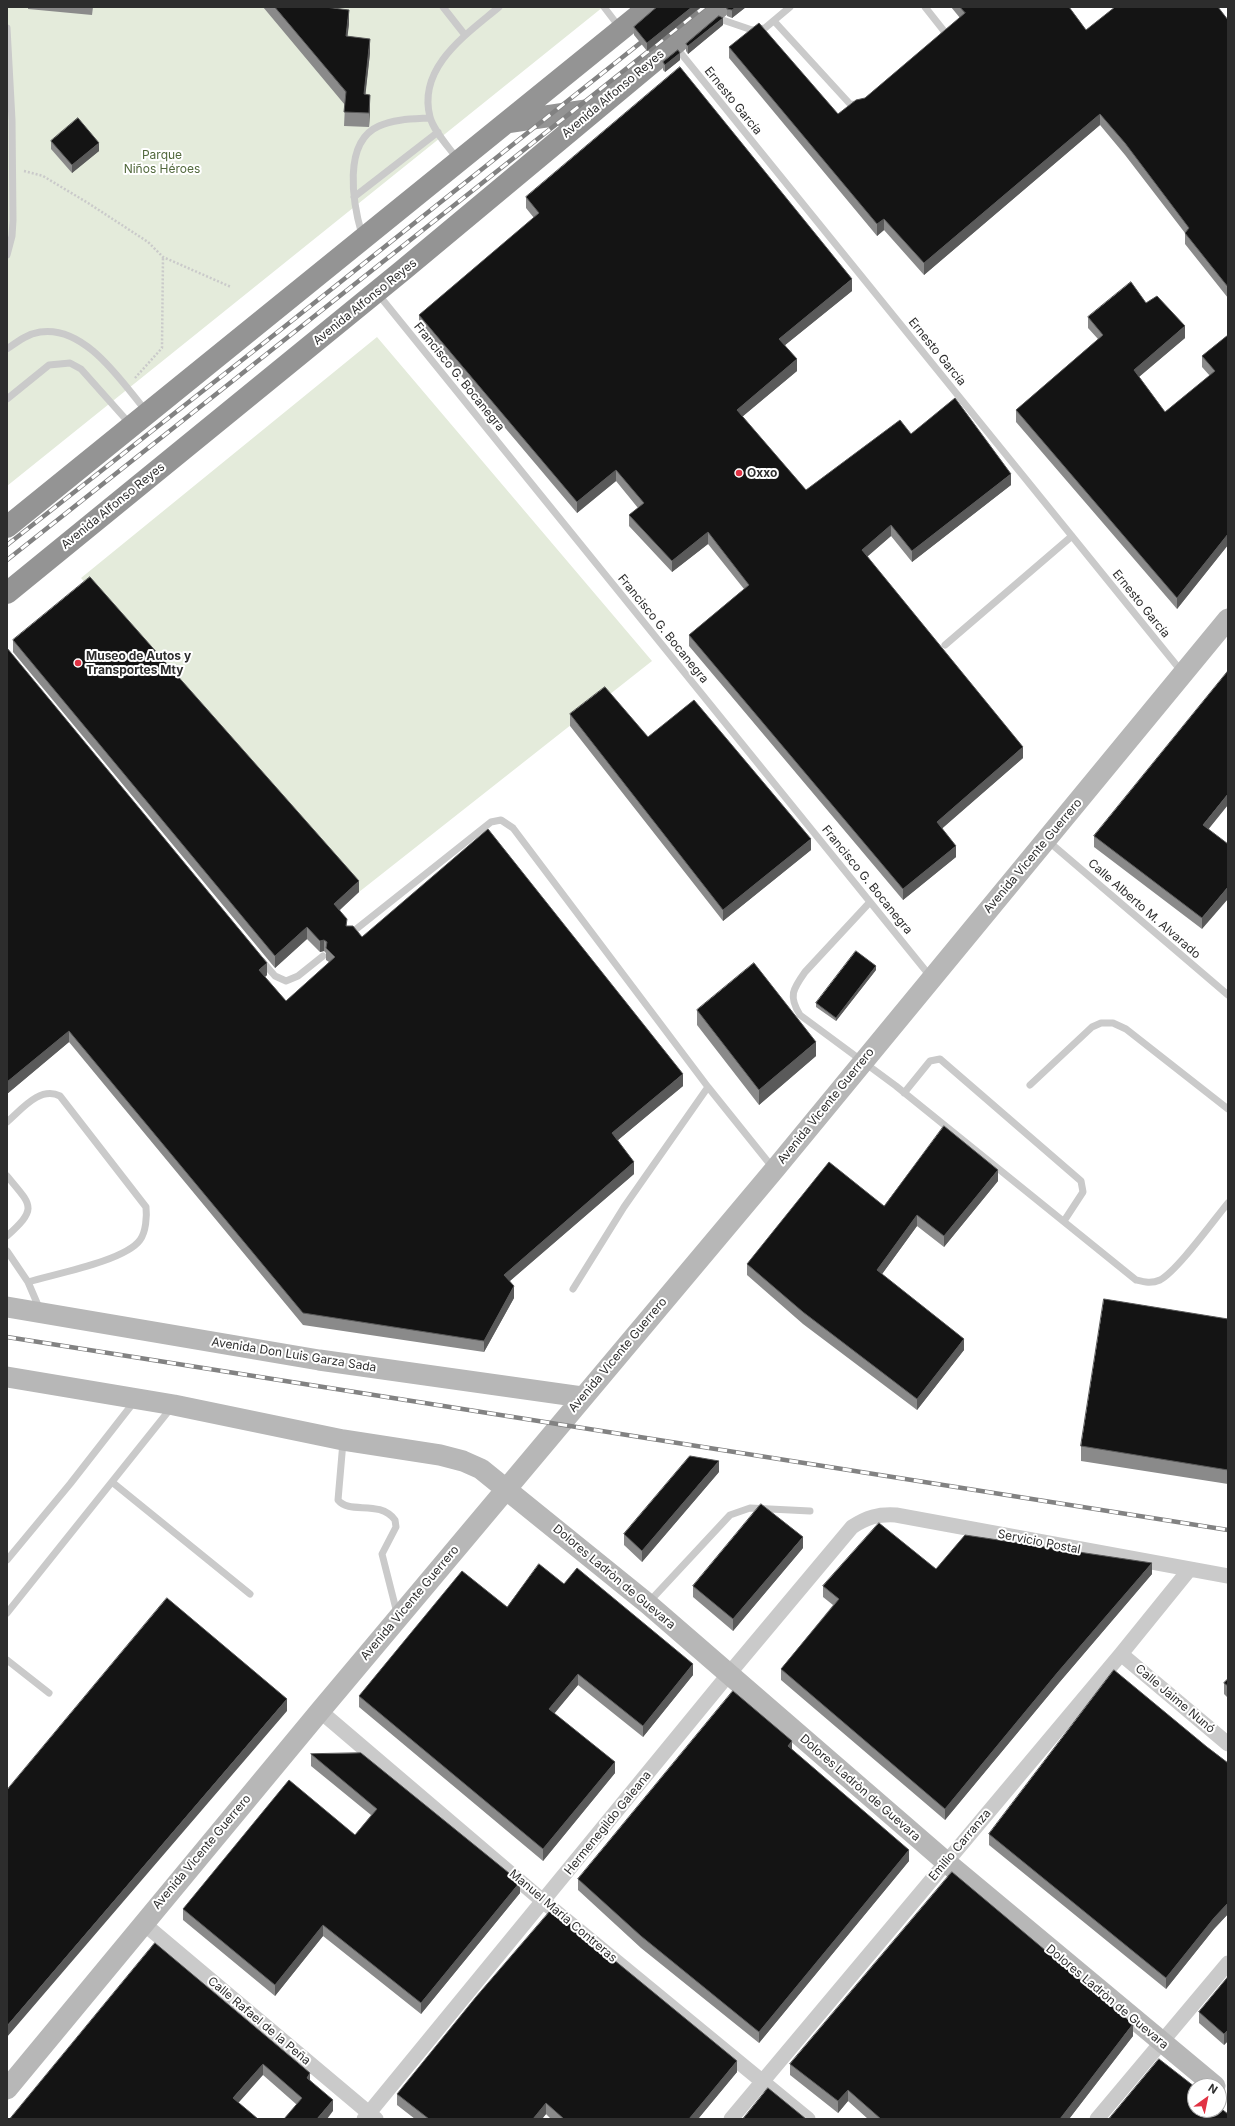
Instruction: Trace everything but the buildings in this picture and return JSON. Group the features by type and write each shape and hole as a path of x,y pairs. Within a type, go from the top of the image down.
{"highway":[{"path":"7,527 459,162 621,30 643,9"},
{"name":"Avenida Alfonso Reyes","path":"7,593 376,293 714,11"},
{"path":"508,122 596,108"}],"street":[{"name":"Avenida Vicente Guerrero","path":"7,2089 143,1923 506,1488 775,1169 1046,839 1226,624"},
{"name":"Avenida Don Luis Garza Sada","path":"7,1307 319,1360 582,1397"},
{"path":"7,1377 174,1405 343,1440 464,1461 481,1469 506,1488"},
{"name":"Dolores Ladròn de Guevara","path":"506,1488 648,1604 728,1675 946,1862 1205,2078"},
{"name":"Servicio Postal","path":"852,1527 864,1518 883,1514 896,1515 1228,1576"},
{"name":"Hermenegildo Galeana","path":"370,2117 728,1675 852,1527"},
{"name":"Emilio Carranza","path":"731,2119 1121,1654 1189,1570"},
{"name":"Calle Jaime Nunó","path":"1121,1654 1228,1744"},
{"name":"Manuel María Contreras","path":"320,1711 544,1902 808,2119"},
{"name":"Calle Rafael de la Peña","path":"143,1923 370,2117"},
{"path":"1097,2119 1228,1963"}],"lane":[{"path":"443,7 465,35"},
{"path":"459,162 430,118 430,91 435,73 443,57 465,35 499,7"},
{"path":"604,7 621,30"},
{"path":"714,11 752,30 765,28 790,7"},
{"path":"925,7 944,31 944,37 934,46"},
{"path":"774,21 850,104 856,106 862,105 868,100"},
{"path":"7,28 12,168 12,236 7,255"},
{"name":"Ernesto García","path":"673,44 1184,674"},
{"path":"363,240 354,208 357,149 366,135 387,123 430,118"},
{"path":"354,198 438,132"},
{"name":"Francisco G. Bocanegra","path":"376,293 932,979"},
{"path":"7,349 24,338 40,332 60,333 77,339 94,351 126,388 140,420"},
{"path":"7,399 49,365 70,363 81,370 140,420"},
{"path":"945,646 1072,536"},
{"path":"350,934 491,822 500,820 513,828 708,1087 775,1169"},
{"name":"Calle Alberto M. Alvarado","path":"1046,839 1228,995"},
{"path":"870,902 805,972 796,985 792,996 793,1004 800,1015 904,1093 1136,1280 1148,1283 1159,1280 1172,1270 1228,1203"},
{"path":"255,952 275,976 286,981 298,976 323,956"},
{"path":"1030,1085 1092,1027 1101,1023 1113,1023 1144,1043 1228,1109"},
{"path":"904,1093 930,1062 940,1059 1081,1181 1083,1192 1064,1221"},
{"path":"573,1289 624,1206 708,1087"},
{"path":"7,1122 40,1094 49,1092 60,1096 146,1207 142,1236 133,1248 103,1261 28,1282"},
{"path":"7,1176 28,1200 29,1207 26,1218 7,1236"},
{"path":"7,1251 28,1282 42,1314"},
{"path":"7,1560 70,1484 137,1399"},
{"path":"7,1613 174,1405"},
{"path":"343,1440 338,1500 345,1505 386,1511 395,1520 396,1527 382,1554 399,1618"},
{"path":"112,1482 250,1594"},
{"path":"648,1604 730,1515 750,1508 810,1511"},
{"path":"7,1660 49,1693"}],"path":[{"path":"12,168 43,176 148,242 163,257 230,287"},
{"path":"126,388 162,348 163,257"}],"green space":[{"name":"Parque Niños Héroes","path":"7,7 603,7 7,486"},
{"path":"377,337 652,661 359,892 81,578"}],"railway":[{"path":"7,560 704,7"},
{"path":"7,545 279,331 649,36"},
{"path":"7,1337 1228,1530"}],"place":[{"name":"Oxxo","path":"739,473"},
{"name":"Museo de Autos y Transportes Mty","path":"78,663"}]}
